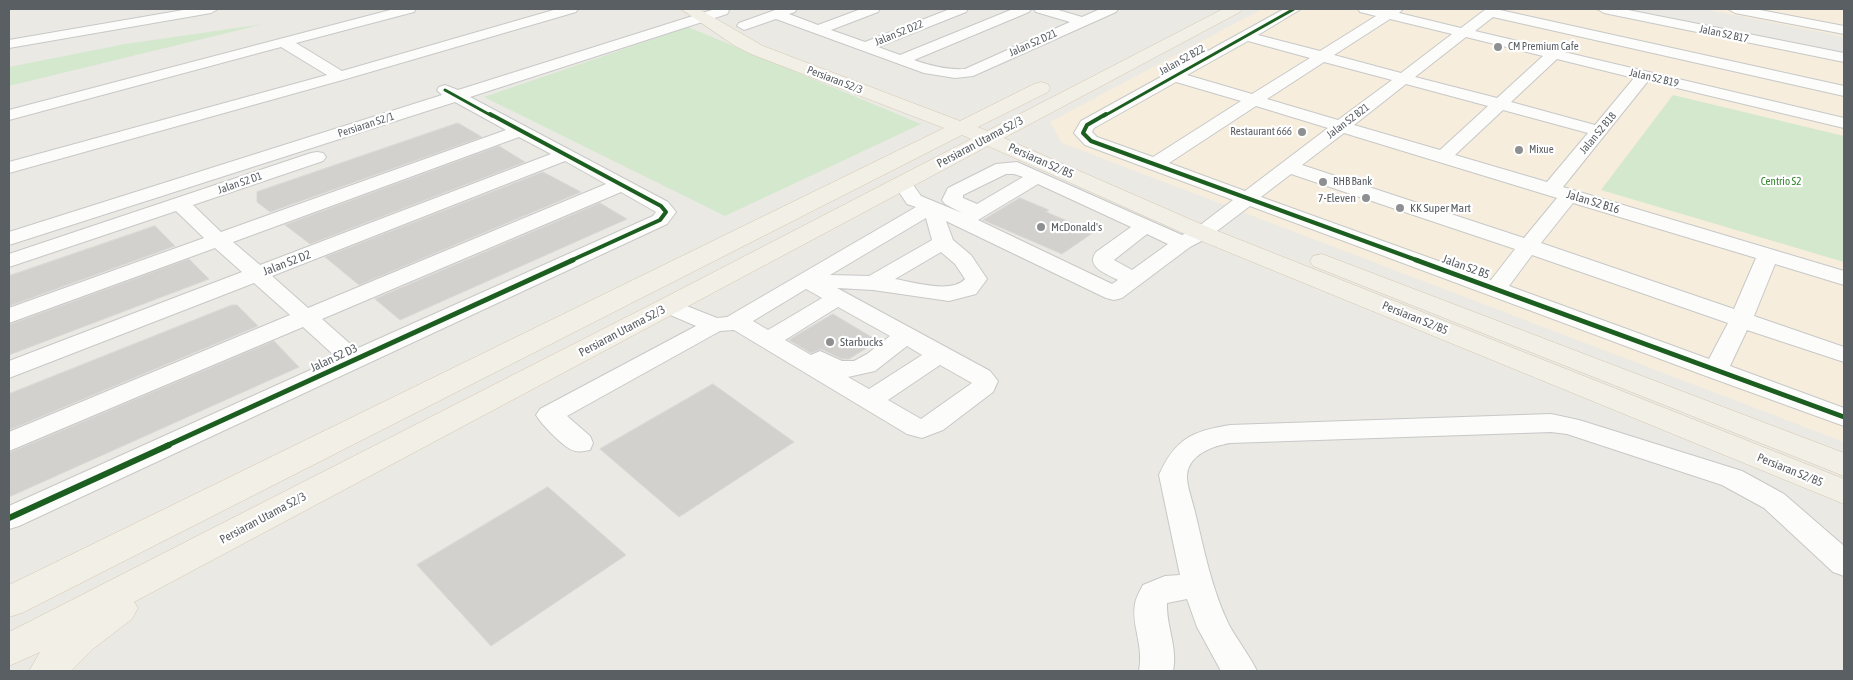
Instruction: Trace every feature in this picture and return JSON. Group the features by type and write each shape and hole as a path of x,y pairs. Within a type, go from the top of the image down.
{"main road":[{"name":"Persiaran Utama S2/3","path":"9,602 978,134 1028,116 1234,9"},
{"path":"721,10 744,26 978,134 993,153 1034,148 1025,127 1028,116"},
{"name":"Persiaran S2/3","path":"696,11 741,42 757,50 978,134"},
{"name":"Persiaran Utama S2/3","path":"9,650 902,183 1059,79"},
{"name":"Persiaran S2/B5","path":"978,134 1034,148 1201,233 1844,492"},
{"name":"Persiaran S2/B5","path":"1201,233 1392,287 1844,465"},
{"path":"49,671 55,662 88,631 189,556"}],"street":[{"path":"9,44 211,9"},
{"path":"9,116 409,9"},
{"path":"9,168 340,76 571,9"},
{"path":"817,30 874,9"},
{"name":"Jalan S2 D22","path":"865,47 960,9"},
{"path":"744,26 776,14 791,14 817,30 901,60 1024,9"},
{"path":"1041,9 1082,21"},
{"name":"Jalan S2 D21","path":"901,60 941,73 954,75 968,73 1111,9"},
{"name":"Jalan S2 B22","path":"1083,133 1087,125 1294,9"},
{"name":"Jalan S2 B19","path":"1365,9 1392,11 1464,32 1844,123"},
{"name":"Jalan S2 B17","path":"1604,9 1844,58"},
{"path":"1643,9 1844,50"},
{"name":"Persiaran S2/1","path":"9,239 457,97 696,11 721,10"},
{"path":"1492,10 1680,54 1842,86 1824,118"},
{"name":"Jalan S2 B21","path":"970,216 1114,294 1201,233 1492,10"},
{"path":"1155,164 1392,11"},
{"path":"1732,14 1844,30"},
{"path":"1732,14 1844,42"},
{"name":"Jalan S2 B18","path":"1496,289 1528,246 1599,131 1653,77 1680,54 1700,28"},
{"path":"1246,36 1599,131"},
{"path":"283,42 340,76"},
{"path":"1443,157 1554,54"},
{"name":"Jalan S2 B16","path":"1174,76 1844,278"},
{"path":"457,97 620,185"},
{"name":"Persiaran S2/1","path":"9,228 457,97"},
{"name":"Jalan S2 D1","path":"9,261 180,204 457,97"},
{"path":"9,316 519,131"},
{"name":"Jalan S2 B5","path":"1083,133 1091,141 1714,371 1844,417"},
{"name":"Jalan S2 D2","path":"9,370 565,155"},
{"path":"1288,167 1528,246 1844,355"},
{"path":"970,216 952,200 955,192 1003,168 1017,168 1145,226 1201,233"},
{"path":"902,183 914,200 970,216 1037,177"},
{"path":"9,442 620,185"},
{"name":"Jalan S2 D3","path":"9,518 660,220 666,212 661,206 620,185"},
{"path":"180,204 354,360"},
{"path":"807,280 873,283 949,294 968,289 976,279 962,260 943,242 932,206"},
{"path":"580,443 550,415 807,280 932,206"},
{"path":"1134,279 1108,266 1103,262 1103,256 1145,226"},
{"path":"873,283 943,242"},
{"path":"1714,371 1741,319 1768,255"},
{"path":"774,336 869,401 916,428 922,429 934,424 981,390 984,381 981,377 807,280"},
{"path":"774,336 838,298"},
{"path":"669,306 774,336 834,368 844,371 861,369 906,335"},
{"path":"869,401 940,354"},
{"path":"1240,671 1218,636 1198,585 1173,475 1179,458 1193,444 1210,436 1550,423 1588,430 1732,478 1755,489 1774,501 1844,564"},
{"path":"1156,671 1160,661 1149,603 1154,594 1165,589 1198,585"}],"shaded area":[{"path":"1262,9 1623,9 1844,55 1844,442 1062,143 1050,122"},
{"path":"1704,9 1844,9 1844,37"}],"green space":[{"path":"264,24 9,86 9,67 125,44"},
{"path":"688,27 921,124 725,216 484,97"},
{"name":"Centrio S2","path":"1673,95 1844,136 1844,262 1601,190"}],"building":[{"path":"458,123 482,137 270,212 257,202 257,192"},
{"path":"499,146 525,162 310,244 285,225"},
{"path":"543,172 581,192 359,285 325,257"},
{"name":"McDonald's","path":"1020,198 1049,210 1046,212 1094,232 1062,254 983,220"},
{"path":"600,203 627,219 400,320 375,299"},
{"path":"155,226 175,246 9,306 9,276"},
{"path":"189,259 209,279 9,355 9,325"},
{"path":"232,305 237,305 258,326 9,430 9,394"},
{"name":"Starbucks","path":"833,314 878,341 849,359 842,359 821,349 811,353 789,340"},
{"path":"274,341 299,367 9,497 9,453"},
{"path":"713,384 794,442 679,517 600,449"},
{"path":"548,487 626,555 491,646 417,565"}],"cycle path":[{"path":"1294,9 1087,125 1083,133 1091,141 1844,417"},
{"path":"9,518 660,220 666,212 661,206 445,90"}],"place":[{"name":"CM Premium Cafe","path":"1498,47"},
{"name":"Restaurant 666","path":"1302,132"},
{"name":"Mixue","path":"1519,150"},
{"name":"RHB Bank","path":"1323,182"},
{"name":"7-Eleven","path":"1366,198"},
{"name":"KK Super Mart","path":"1400,208"},
{"name":"McDonald's","path":"1041,227"},
{"name":"Starbucks","path":"830,342"}]}
